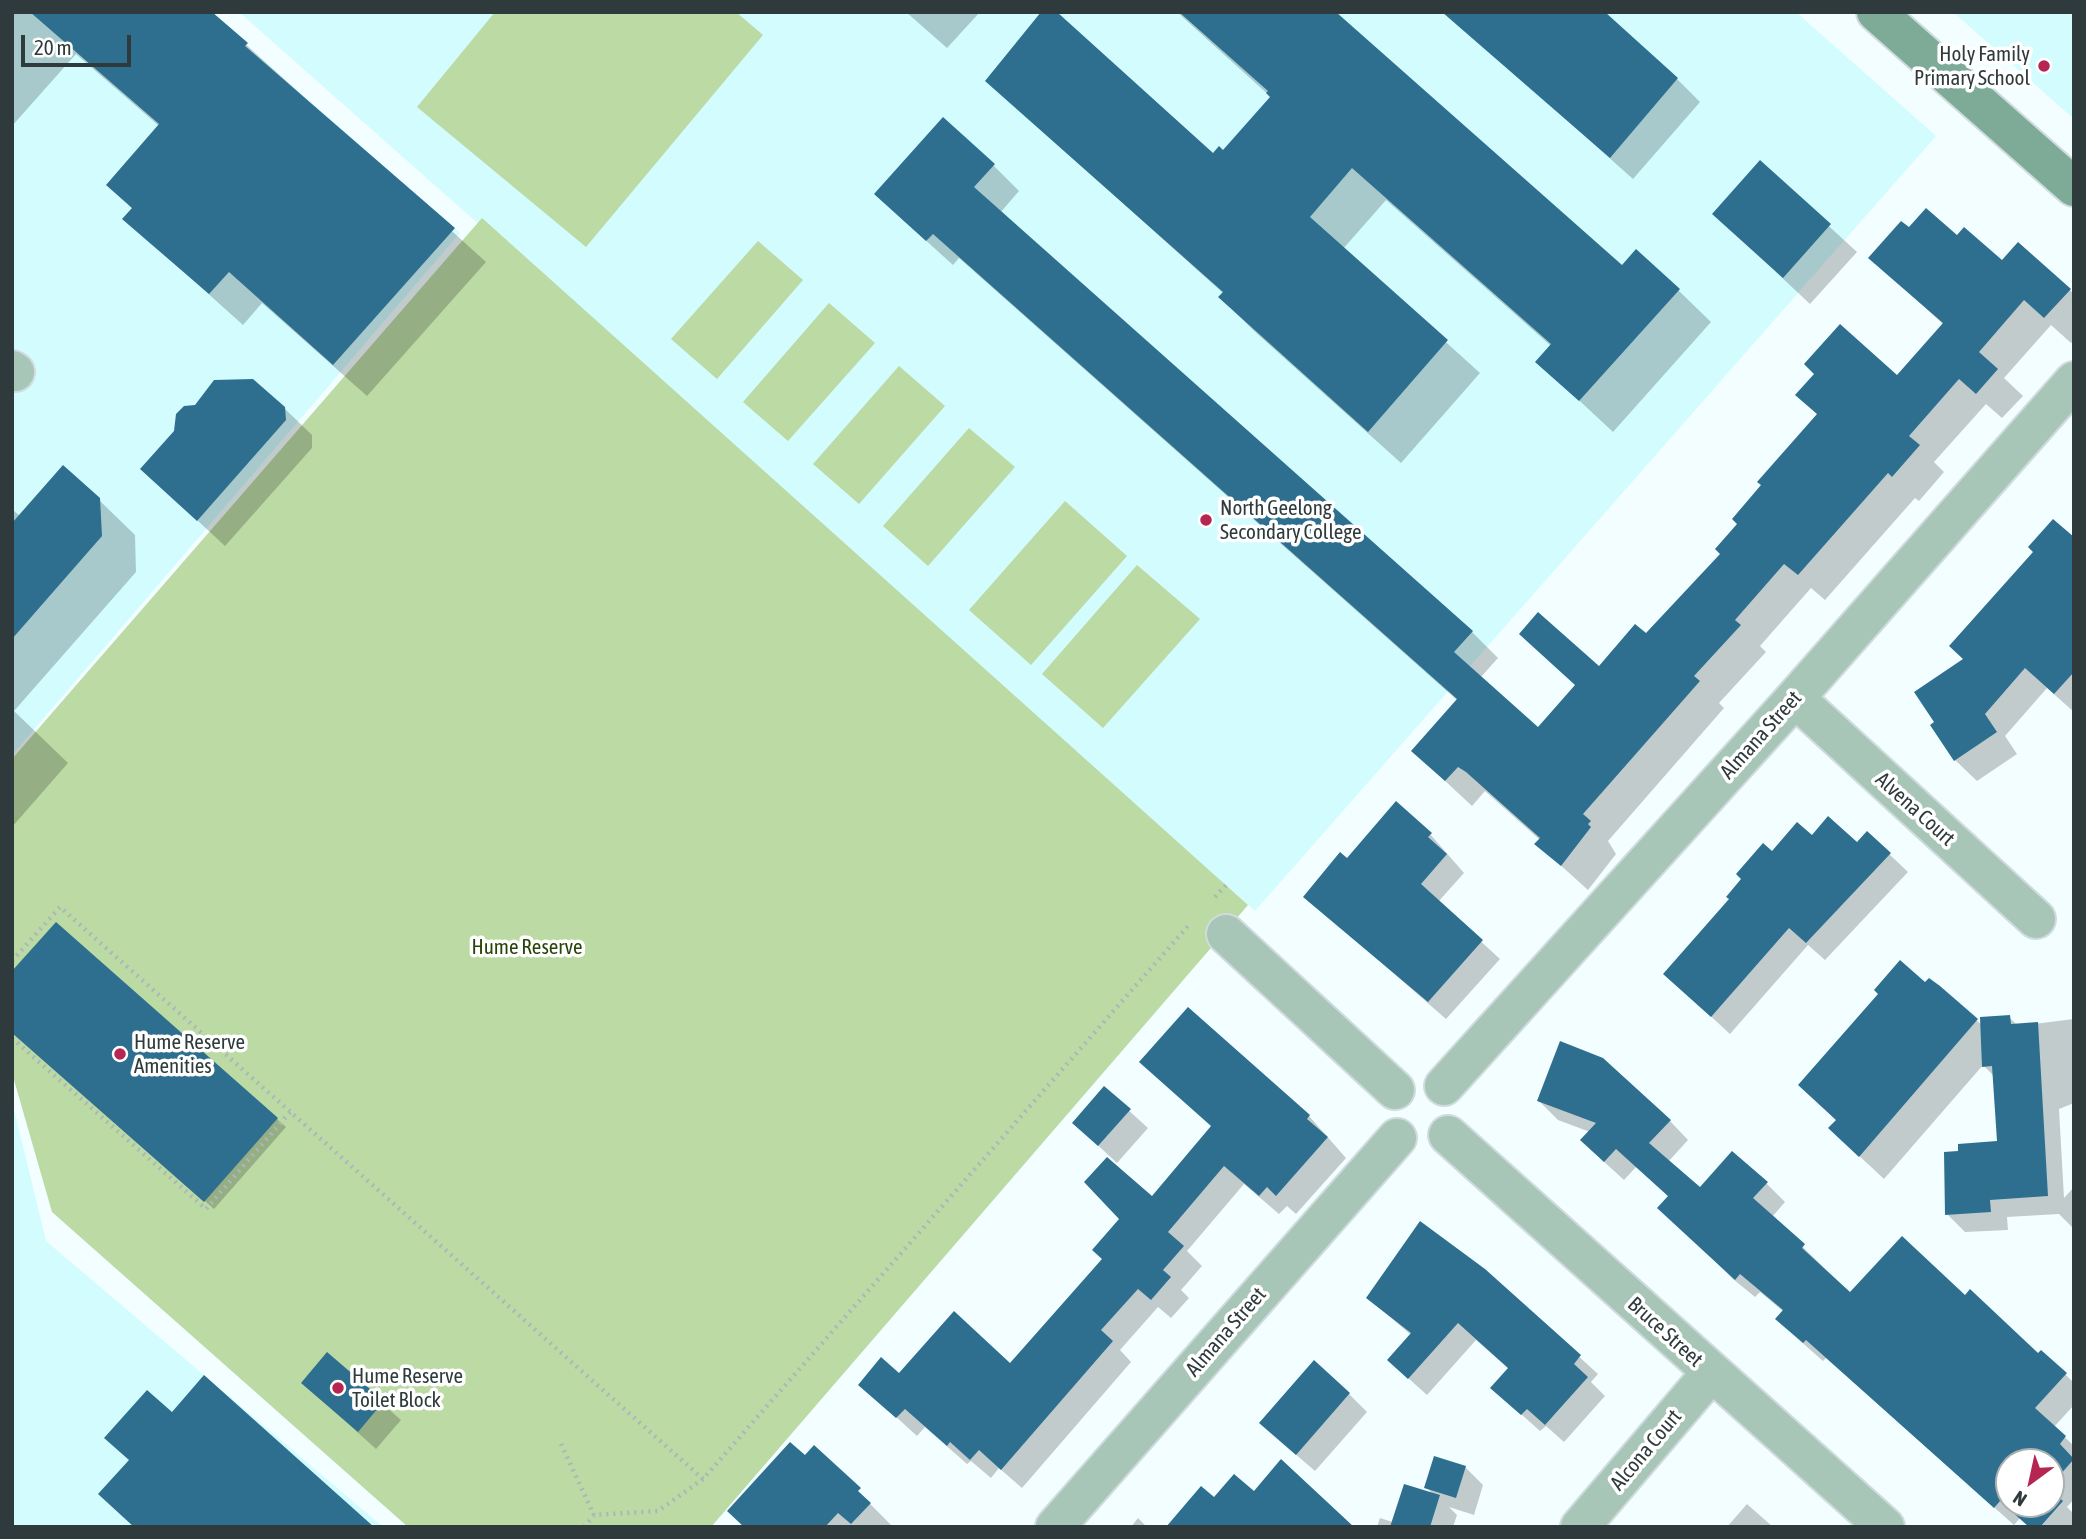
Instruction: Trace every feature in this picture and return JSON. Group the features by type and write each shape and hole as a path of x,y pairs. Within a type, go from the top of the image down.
{"main road":[{"path":"1876,12 2074,187"}],"street":[{"name":"Almana Street","path":"1444,1086 1795,698 2074,381"},
{"name":"Alvena Court","path":"1795,698 2036,919"},
{"path":"1209,920 1395,1090"},
{"path":"1424,1078 1444,1086 1455,1104 1456,1115 1448,1135 1439,1142 1418,1147 1398,1138 1391,1129 1386,1109 1395,1090 1403,1083 1424,1078"},
{"name":"Bruce Street","path":"1448,1135 1885,1527"},
{"name":"Almana Street","path":"1055,1527 1398,1138"},
{"name":"Alcona Court","path":"1580,1527 1711,1373"}],"path":[{"path":"583,1527 594,1515 658,1511 703,1479 1209,920 1228,883"},
{"path":"12,961 60,907 703,1479"},
{"path":"12,1038 206,1209 290,1112"},
{"path":"561,1444 594,1515"}],"shaded area":[{"path":"12,12 208,12 460,233 12,755"},
{"name":"North Geelong Secondary College","path":"239,12 1796,12 1936,136 1255,911"},
{"name":"Holy Family Primary School","path":"1953,12 2074,12 2074,119"},
{"path":"12,1101 46,1241 383,1527 12,1527"}],"green space":[{"path":"495,12 736,12 763,35 586,247 417,107"},
{"name":"Hume Reserve","path":"482,218 1248,905 711,1527 408,1527 52,1212 12,1073 12,759"},
{"path":"758,241 803,280 717,379 671,339"},
{"path":"829,303 875,343 788,441 743,402"},
{"path":"899,366 945,406 859,504 813,464"},
{"path":"969,428 1015,467 928,566 883,526"},
{"path":"1065,501 1127,556 1031,665 969,610"},
{"path":"1137,565 1200,619 1103,728 1042,674"}],"building":[{"path":"30,12 212,12 248,43 245,46 455,228 333,365 229,272 209,294 122,219 132,208 106,185 159,124"},
{"path":"1041,12 1057,12 1213,153 1219,146 1223,150 1270,97 1266,93 1268,91 1179,12 1336,12 1622,265 1636,249 1680,289 1579,401 1535,362 1551,344 1352,168 1310,217 1448,340 1368,432 1218,297 1223,292 985,81"},
{"path":"1442,12 1605,12 1678,78 1610,158"},
{"path":"943,117 995,164 974,187 1473,631 1454,652 1538,727 1575,685 1519,634 1538,612 1599,666 1635,624 1646,633 1720,554 1715,549 1737,524 1732,519 1761,485 1757,482 1817,414 1795,395 1814,374 1804,364 1840,324 1897,375 1943,323 1868,258 1901,221 1909,227 1926,208 1957,235 1964,227 2002,260 2018,242 2071,289 2044,318 2024,300 1979,352 1998,369 1976,394 1959,379 1909,436 1920,445 1892,477 1888,473 1798,575 1784,564 1735,620 1741,625 1694,676 1700,681 1583,814 1591,821 1588,824 1591,827 1561,866 1534,844 1540,838 1466,772 1458,767 1445,781 1411,751 1457,699 933,234 926,241 874,194"},
{"path":"1760,160 1831,224 1783,278 1712,214"},
{"path":"253,379 285,407 286,420 197,521 140,469 174,431 176,414 184,406 195,405 214,380"},
{"path":"63,465 100,498 102,536 12,639 12,523"},
{"path":"2053,519 2074,537 2074,672 2054,694 2025,668 1985,714 1997,732 1954,761 1930,725 1934,722 1914,692 1963,659 1949,646 2033,552 2028,547"},
{"path":"1396,801 1432,833 1428,837 1447,854 1421,884 1483,940 1428,1002 1303,897 1340,852 1347,858"},
{"path":"1828,816 1857,842 1867,831 1891,853 1806,943 1789,928 1711,1017 1663,974 1729,899 1726,897 1741,879 1736,874 1763,843 1772,851 1797,822 1812,835"},
{"name":"Hume Reserve Amenities","path":"56,922 278,1118 204,1202 12,1033 12,971"},
{"path":"1900,960 1925,982 1929,978 1940,986 1978,1019 1859,1157 1828,1128 1836,1120 1798,1085 1878,994 1874,990"},
{"path":"1188,1007 1310,1115 1307,1119 1328,1137 1276,1196 1267,1187 1259,1196 1224,1166 1168,1232 1184,1246 1163,1270 1171,1277 1151,1300 1138,1289 1101,1330 1113,1341 1001,1470 979,1450 970,1460 950,1442 947,1446 905,1409 896,1418 858,1385 881,1357 899,1373 954,1311 1010,1363 1102,1259 1092,1250 1119,1219 1084,1182 1107,1157 1152,1196 1211,1126 1139,1062"},
{"path":"2010,1015 2011,1024 2038,1022 2048,1196 1990,1200 1991,1212 1945,1215 1944,1152 1958,1151 1958,1144 1997,1141 1992,1066 1982,1067 1980,1017"},
{"path":"1560,1041 1603,1058 1671,1120 1649,1143 1700,1187 1732,1151 1768,1182 1753,1198 1805,1244 1802,1248 1850,1292 1902,1236 1965,1295 1970,1289 2038,1353 2041,1350 2067,1373 2035,1408 2066,1436 2060,1444 2064,1448 1995,1448 1994,1508 1806,1340 1803,1343 1775,1319 1783,1310 1740,1274 1735,1280 1657,1208 1668,1196 1616,1149 1604,1162 1580,1140 1596,1123 1537,1101"},
{"path":"1104,1086 1131,1109 1098,1146 1072,1123"},
{"path":"1420,1221 1485,1269 1581,1355 1574,1364 1588,1377 1545,1425 1527,1409 1521,1415 1490,1388 1508,1368 1458,1323 1408,1379 1387,1360 1411,1333 1366,1298"},
{"name":"Hume Reserve Toilet Block","path":"327,1352 384,1401 358,1432 301,1383"},
{"path":"1314,1360 1350,1393 1296,1455 1259,1423"},
{"path":"204,1375 374,1527 134,1527 98,1494 129,1460 104,1438 147,1390 172,1412"},
{"path":"790,1442 805,1455 814,1445 861,1488 858,1491 871,1503 851,1524 838,1513 825,1527 744,1527 727,1511"},
{"path":"2065,1449 2074,1459 2065,1469"},
{"path":"1434,1456 1466,1466 1456,1498 1424,1488"},
{"path":"1281,1459 1354,1527 1166,1527 1201,1486 1214,1497 1234,1474 1254,1491"},
{"path":"1404,1484 1440,1495 1430,1527 1390,1527"},
{"path":"2019,1518 2048,1518 2040,1527 2029,1527"}],"place":[{"name":"Holy Family Primary School","path":"2044,66"},
{"name":"North Geelong Secondary College","path":"1206,520"},
{"name":"Hume Reserve Amenities","path":"120,1054"},
{"name":"Hume Reserve Toilet Block","path":"338,1388"}]}
